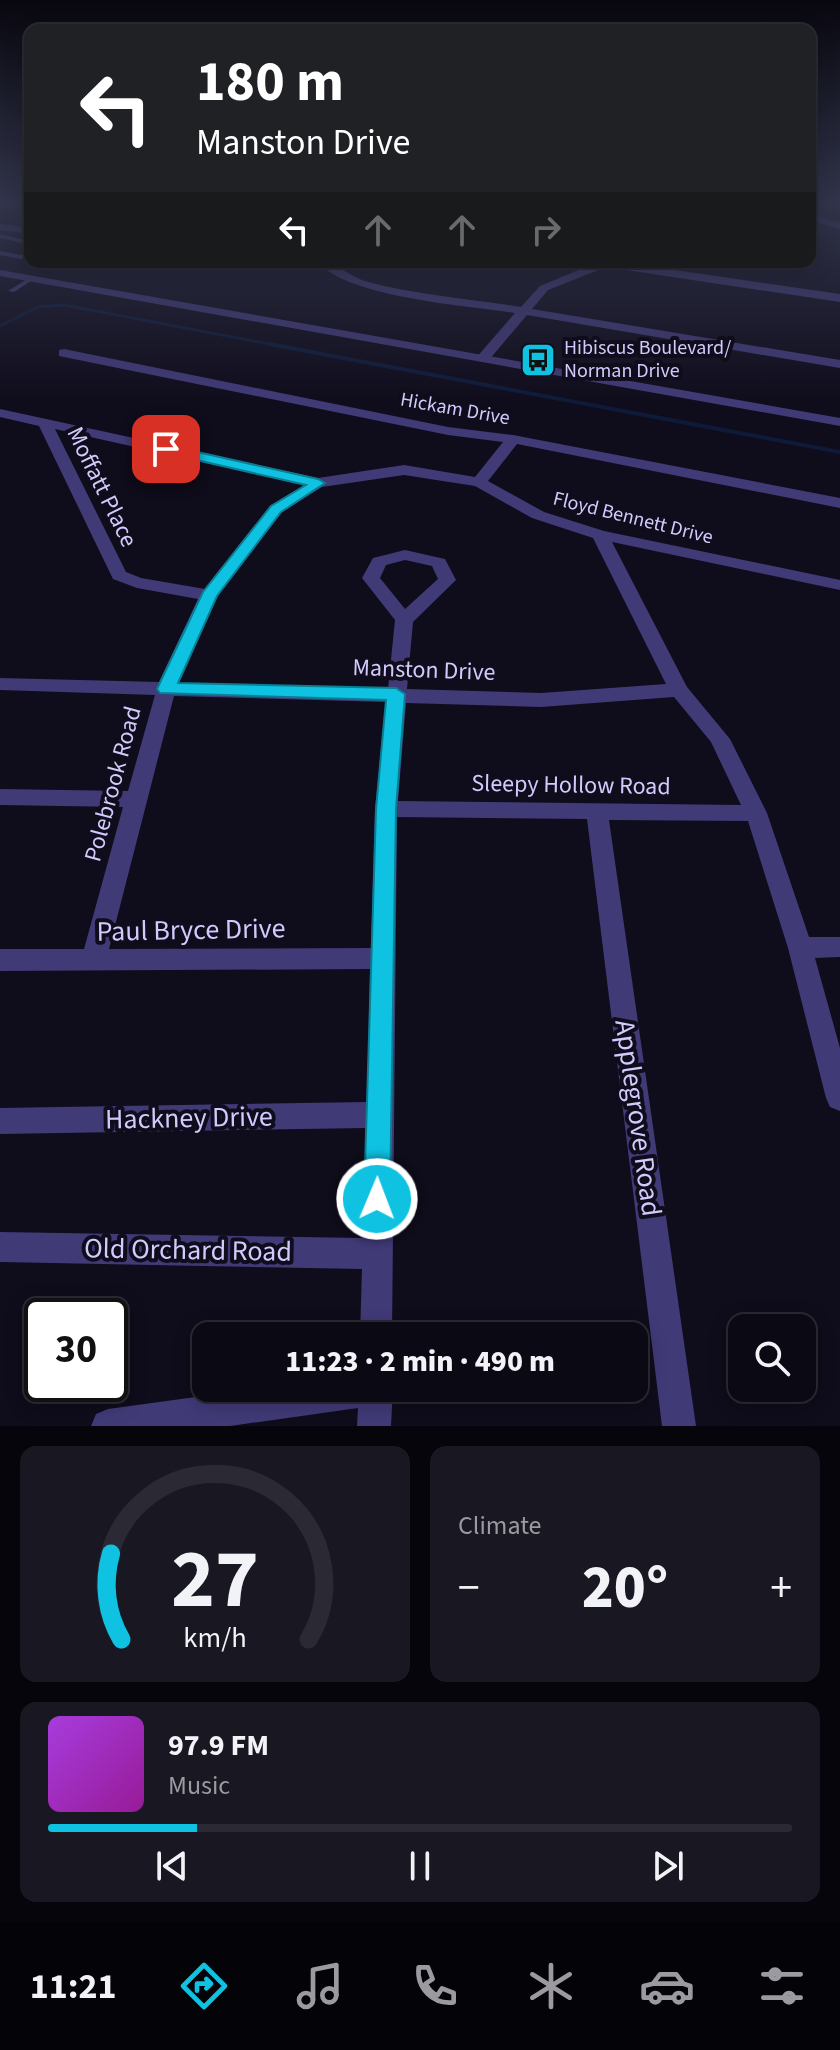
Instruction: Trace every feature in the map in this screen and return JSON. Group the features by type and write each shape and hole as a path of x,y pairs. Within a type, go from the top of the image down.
{"street":[{"path":"334,271 366,285 840,364"},
{"path":"483,358 544,288 587,271"},
{"path":"656,271 840,298"},
{"path":"0,273 840,422"},
{"name":"Hickam Drive","path":"64,353 448,431 513,439 840,503"},
{"name":"Floyd Bennett Drive","path":"0,413 318,483 404,470 479,482 538,515 600,535 840,585"},
{"name":"Moffatt Place","path":"44,422 119,575 137,583 209,595"},
{"path":"479,482 513,439"},
{"name":"Polebrook Road","path":"93,961 166,689 209,595 276,509 318,483"},
{"path":"600,535 679,690 720,739 756,813 800,948 840,1098"},
{"path":"376,1322 386,809 404,620"},
{"name":"Manston Drive","path":"0,684 541,700 679,690"},
{"path":"0,797 137,799"},
{"name":"Sleepy Hollow Road","path":"386,809 756,813"},
{"name":"Applegrove Road","path":"597,811 679,1426"},
{"path":"800,948 840,947"},
{"name":"Paul Bryce Drive","path":"0,960 382,958"},
{"name":"Hackney Drive","path":"0,1121 378,1115"},
{"name":"Old Orchard Road","path":"0,1247 376,1254"},
{"path":"108,1426 277,1402"},
{"path":"374,1426 375,1402"}],"lane":[{"path":"12,291 32,278"}],"waterway":[{"path":"0,326 38,307 64,305 280,346"},
{"path":"269,344 840,452"}],"place":[{"name":"Hibiscus Boulevard/ Norman Drive","path":"538,360"}],"route":[{"path":"166,449 318,483 276,509 209,595 166,689 396,694 386,809 377,1199"}]}
